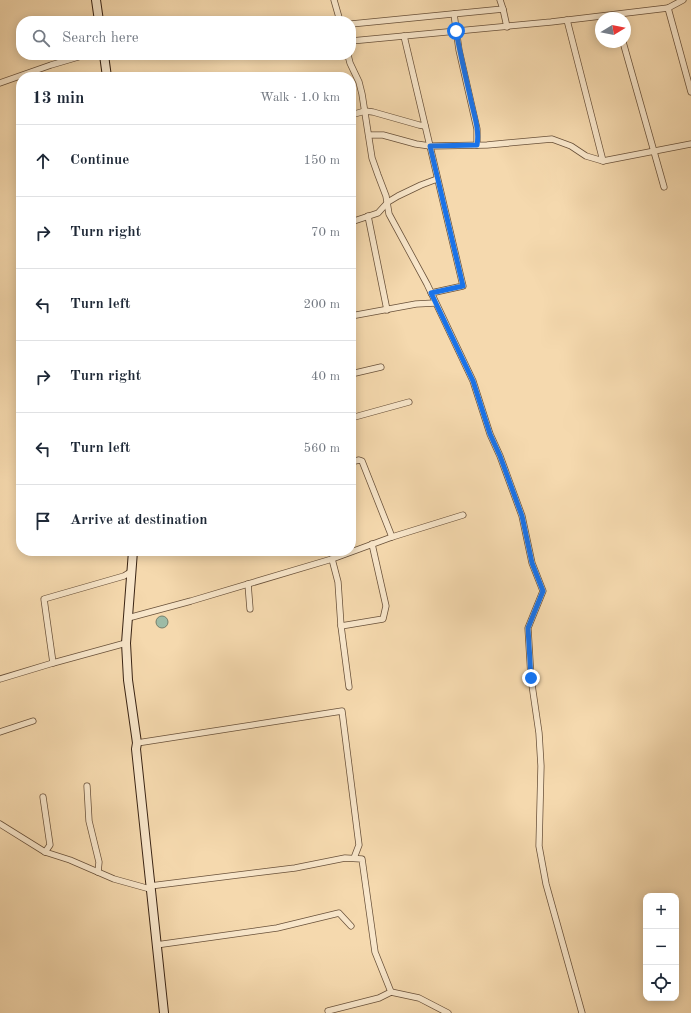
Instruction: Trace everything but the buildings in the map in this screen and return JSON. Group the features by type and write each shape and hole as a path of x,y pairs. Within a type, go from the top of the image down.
{"main road":[{"path":"96,0 98,16"},
{"path":"105,60 106,72"},
{"path":"133,556 126,643 128,680 137,743 136,749 164,1013"}],"street":[{"path":"334,0 339,16"},
{"path":"500,0 507,27"},
{"path":"631,14 668,8 683,0"},
{"path":"668,8 691,92"},
{"path":"356,24 503,9"},
{"path":"454,14 459,50 476,123 478,136 477,145"},
{"path":"356,41 595,18"},
{"path":"567,20 603,161"},
{"path":"404,36 463,286 431,293"},
{"path":"625,48 664,187"},
{"path":"31,72 68,60"},
{"path":"349,60 354,72"},
{"path":"0,83 16,77"},
{"path":"356,77 365,111 375,167 388,202 388,209 392,221 415,261 473,381 490,434 500,456 522,516 532,563 543,591 528,628 531,678 539,733 539,846 546,884 582,1013"},
{"path":"356,114 365,111 378,113 425,126"},
{"path":"369,135 383,135 416,144 430,146 477,145 552,139 571,146 586,156 603,161 691,144"},
{"path":"356,220 378,213 388,202 421,185 437,179"},
{"path":"368,216 387,310"},
{"path":"356,315 416,304 435,303"},
{"path":"356,373 381,367"},
{"path":"356,417 409,402"},
{"path":"356,461 359,460 362,462 392,537"},
{"path":"356,550 392,537 463,515"},
{"path":"341,626 383,619 386,606 372,544"},
{"path":"128,618 342,556"},
{"path":"332,560 338,582 338,600 349,687"},
{"path":"53,663 44,599 124,576 132,571"},
{"path":"248,584 250,609"},
{"path":"0,679 126,643"},
{"path":"137,743 342,710 359,844 354,858"},
{"path":"0,732 33,721"},
{"path":"87,786 89,821 99,862 98,872"},
{"path":"43,797 50,845 45,852"},
{"path":"0,824 45,852 70,860 114,879 150,888 295,868 345,858 362,859 375,952 391,992"},
{"path":"156,945 277,928 339,914 351,926"},
{"path":"328,1011 379,998 391,992 419,998 448,1013"}],"shaded area":[{"path":"160,616 164,616 168,622 164,628 160,628 156,624 156,620"}],"route":[{"path":"456,31 476,123 477,145 430,146 463,286 431,293 473,381 490,434 500,456 522,516 532,563 543,591 540,602 533,613 528,628 531,678"}]}
